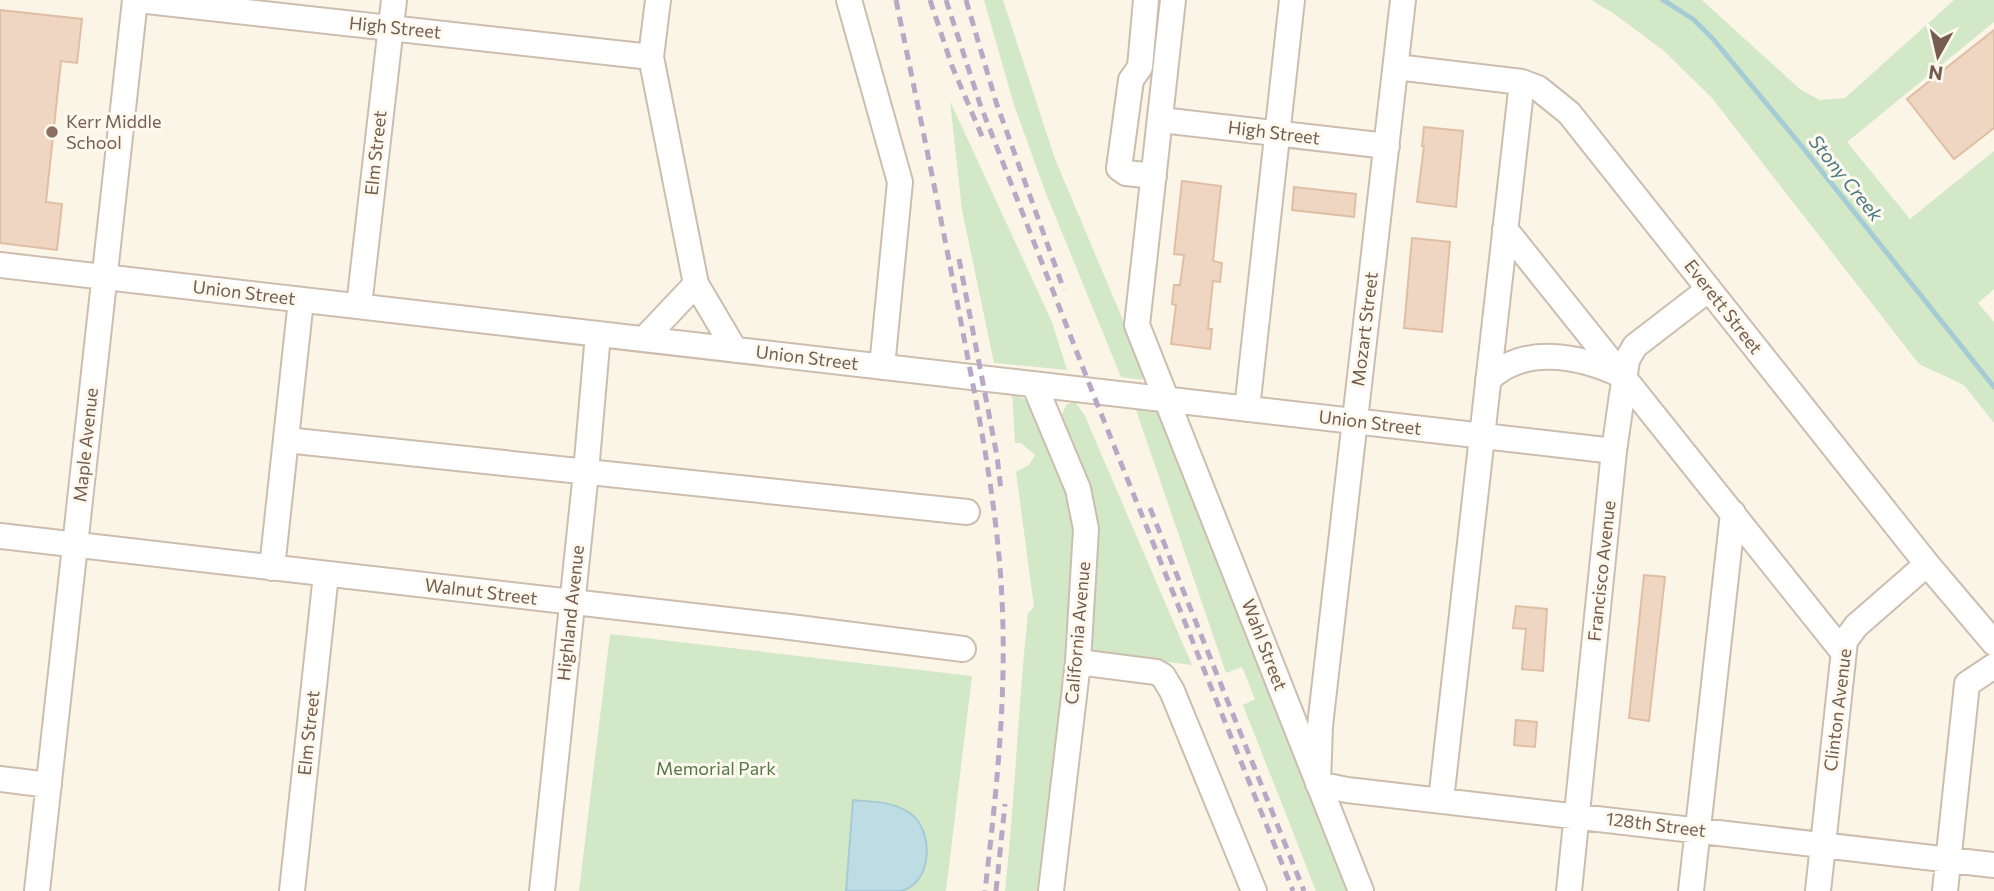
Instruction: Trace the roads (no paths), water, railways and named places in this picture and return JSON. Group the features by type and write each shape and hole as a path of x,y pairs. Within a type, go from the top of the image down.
{"street":[{"name":"High Street","path":"136,0 269,7 390,27 651,57"},
{"name":"Maple Avenue","path":"37,891 136,0"},
{"name":"Elm Street","path":"359,306 394,0"},
{"path":"658,0 651,57 696,284 735,349"},
{"path":"849,0 900,183 882,367"},
{"path":"1146,0 1140,67 1131,80 1119,168 1126,173 1154,176"},
{"path":"1168,400 1137,325 1173,0"},
{"path":"1247,409 1292,0"},
{"name":"Mozart Street","path":"1318,784 1320,726 1403,0"},
{"path":"1140,67 1167,69"},
{"name":"Everett Street","path":"1396,67 1522,82 1553,97 1569,113 1927,564 1994,643"},
{"path":"1441,800 1522,82"},
{"name":"High Street","path":"1161,120 1387,146"},
{"path":"1505,229 1843,652"},
{"name":"Union Street","path":"0,265 1614,451"},
{"path":"644,339 696,284"},
{"name":"Francisco Avenue","path":"1569,891 1614,451 1627,360 1635,346 1709,289"},
{"path":"272,568 301,300"},
{"name":"Highland Avenue","path":"542,891 598,334"},
{"path":"1488,380 1499,369 1511,363 1527,358 1549,357 1580,360 1624,376"},
{"name":"California Avenue","path":"1034,384 1078,489 1086,529 1078,662 1051,891"},
{"name":"Wahl Street","path":"1168,400 1362,891"},
{"path":"286,440 967,512"},
{"path":"1691,891 1732,513"},
{"name":"Walnut Street","path":"0,536 963,649"},
{"name":"Clinton Avenue","path":"1818,891 1845,641 1856,626 1927,564"},
{"name":"Elm Street","path":"292,891 326,574"},
{"path":"1078,662 1149,670 1163,676 1172,691 1254,891"},
{"path":"1945,891 1967,684 1994,666"},
{"path":"0,779 49,785"},
{"name":"128th Street","path":"1318,784 1347,790 1994,865"}],"water":[{"path":"853,800 898,807 911,814 918,822 924,832 927,856 919,878 912,886 901,891 846,891"}],"waterway":[{"name":"Stony Creek","path":"1663,0 1693,19 1713,39 1994,387"}],"railway":[{"path":"896,0 976,399 997,533 1002,600 1002,709 985,891"},
{"path":"930,0 952,66 984,141"},
{"path":"946,0 980,104 1293,891"},
{"path":"966,0 996,102 1064,290"},
{"path":"959,259 997,456 1001,490"},
{"path":"1150,508 1304,891"},
{"path":"996,891 1005,804"}],"place":[{"name":"Kerr Middle School","path":"52,132"}],"park label":[{"name":"Memorial Park","path":"716,769"}]}
